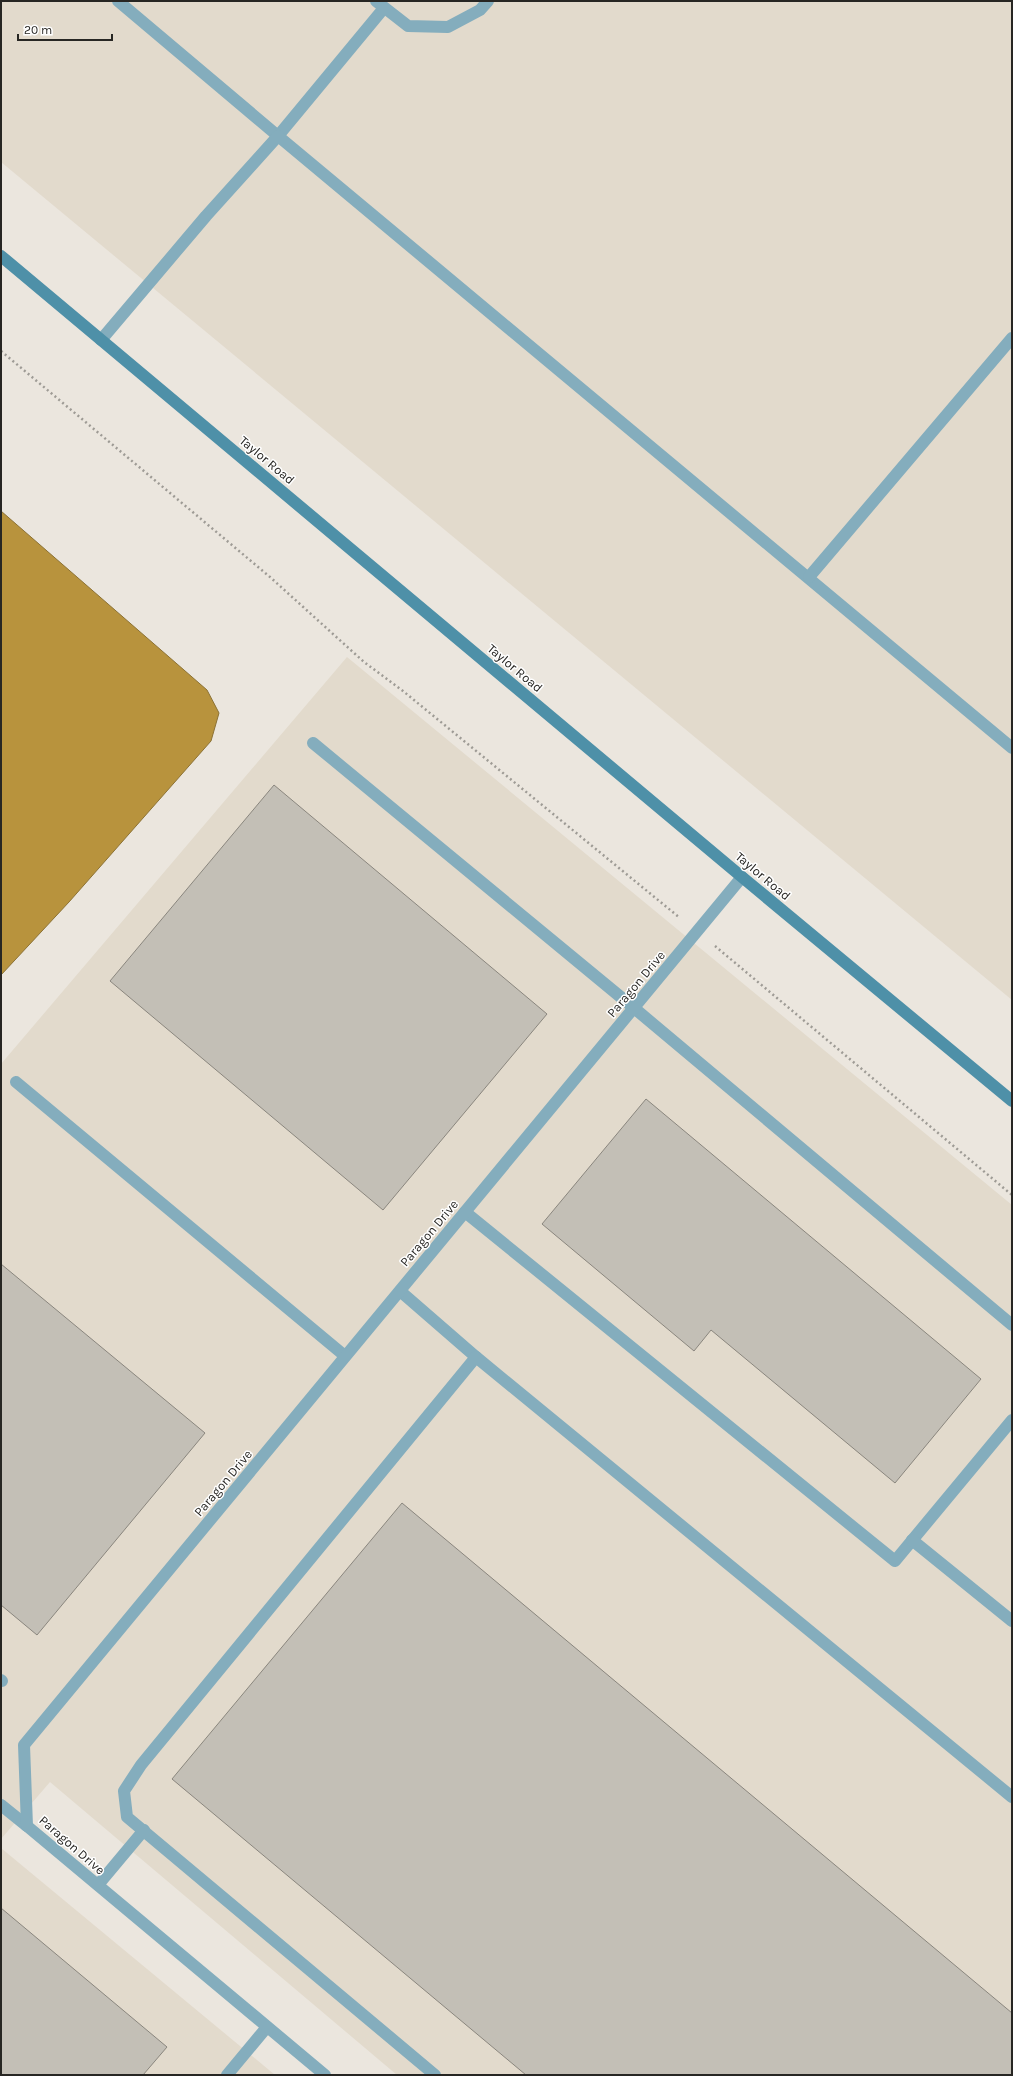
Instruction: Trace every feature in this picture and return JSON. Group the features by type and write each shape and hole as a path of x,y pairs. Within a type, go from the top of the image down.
{"main road":[{"name":"Taylor Road","path":"1,256 742,877 1012,1101"}],"street":[{"path":"118,1 1012,748"},
{"path":"101,340 206,216 278,136 380,4 408,26 448,27 480,10 488,1"},
{"path":"809,577 1012,338"},
{"path":"313,743 634,1008 1012,1325"},
{"name":"Paragon Drive","path":"325,2075 28,1826 24,1745 742,877"},
{"path":"16,1082 345,1356"},
{"path":"465,1212 895,1560 1012,1420"},
{"path":"400,1291 476,1357 1012,1797"},
{"path":"435,2075 127,1816 124,1791 141,1765 476,1357"},
{"path":"912,1540 1012,1621"},
{"path":"1,1805 28,1826"},
{"path":"98,1885 144,1830"},
{"path":"227,2075 267,2027"}],"path":[{"path":"1,351 270,577 364,662 403,691 755,977 1012,1194"}],"shaded area":[{"path":"1,1 1012,1 1012,1000 1,162"},
{"path":"1,511 207,690 219,713 211,741 69,902 1,975"},
{"path":"347,657 1012,1205 1012,2075 397,2075 50,1782 1,1839 1,1064"},
{"path":"1,1848 275,2075 1,2075"}],"building":[{"path":"274,785 547,1014 383,1210 110,981"},
{"path":"646,1099 981,1379 895,1483 711,1330 694,1351 542,1224"},
{"path":"1,1264 205,1433 37,1635 1,1605"},
{"path":"402,1503 1012,2013 1012,2075 526,2075 172,1779"},
{"path":"1,1908 167,2047 143,2075 1,2075"}]}
